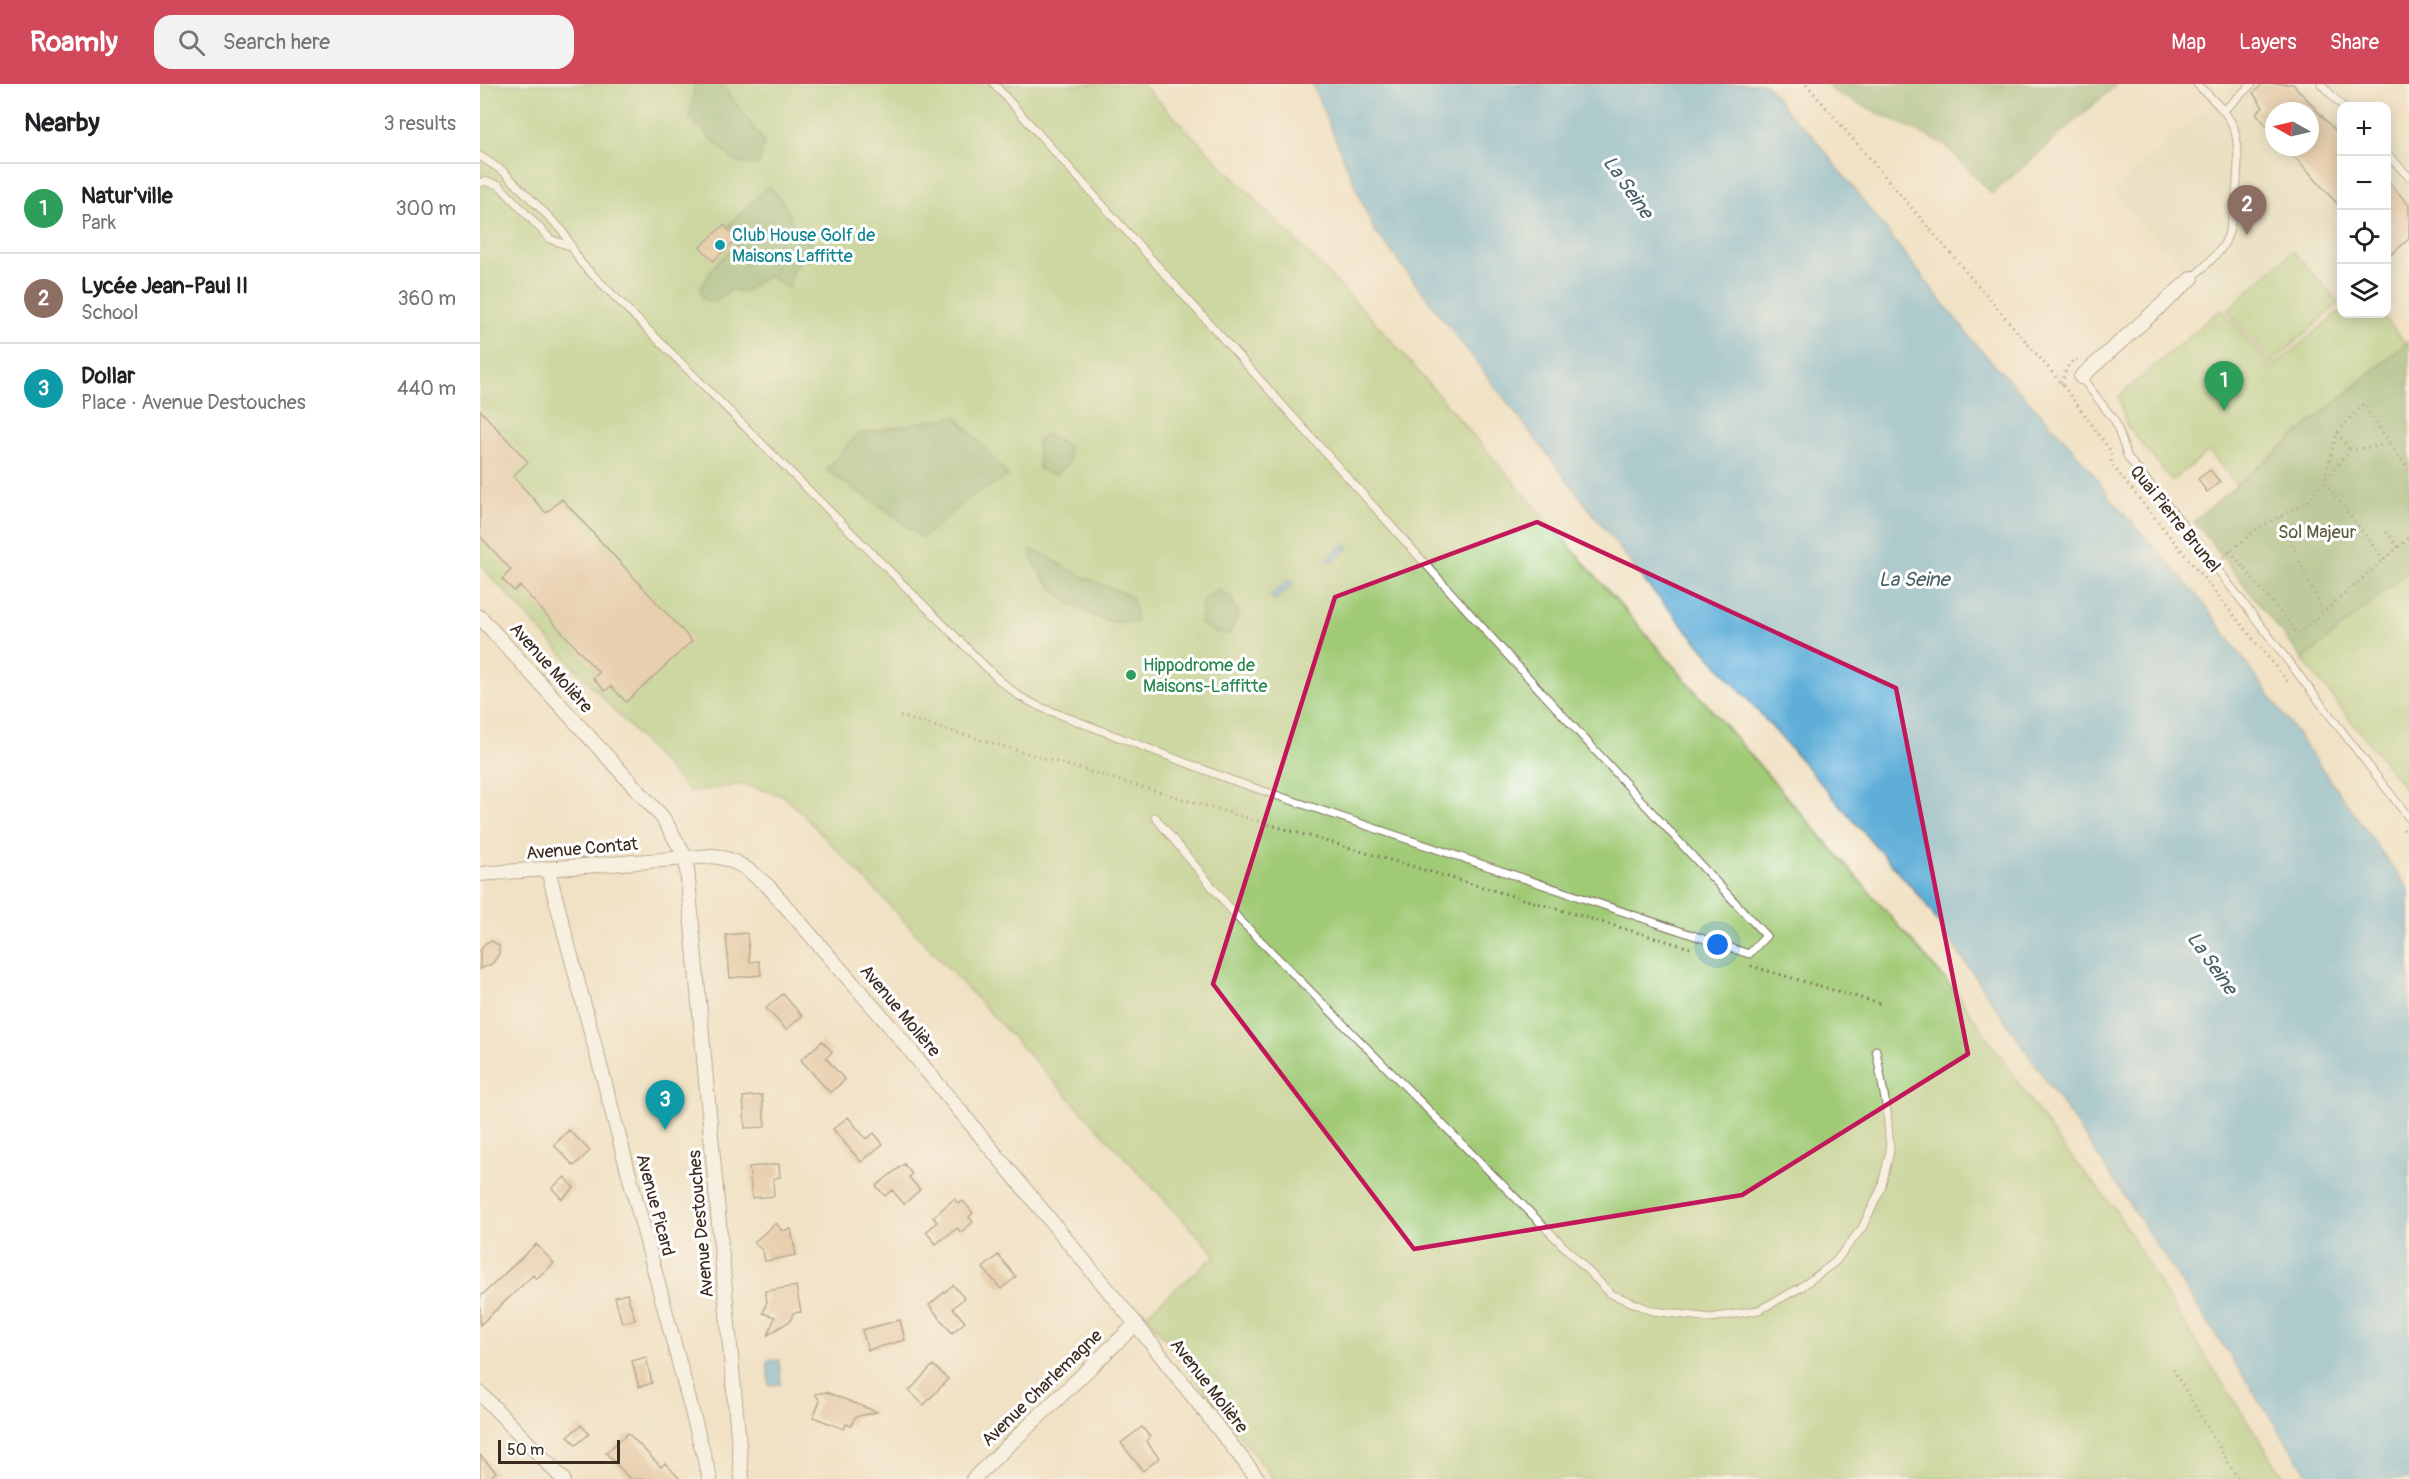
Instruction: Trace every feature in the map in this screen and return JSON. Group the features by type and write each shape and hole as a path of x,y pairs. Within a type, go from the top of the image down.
{"street":[{"path":"2081,377 2192,278"},
{"name":"Avenue Molière","path":"480,617 663,818 686,858 713,856 732,859 768,886 889,1025 1136,1324 1258,1479"},
{"name":"Avenue Contat","path":"480,874 686,858"},
{"name":"Avenue Destouches","path":"686,858 742,1479"},
{"name":"Avenue Picard","path":"548,870 710,1479"},
{"name":"Avenue Charlemagne","path":"973,1479 1136,1324"},
{"path":"480,1393 563,1479"}],"lane":[{"path":"480,156 504,172 562,230 581,263 999,680 1019,696 1040,707 1231,780 1749,954 1766,936 1501,648 994,84"},
{"path":"2192,278 2224,245 2230,223 2238,169 2238,144 2233,127 2223,111 2197,84"},
{"path":"2223,111 2252,84"},
{"path":"2321,84 2338,102"},
{"path":"2389,156 2409,177"},
{"path":"480,183 484,181 499,185 550,239 572,247"},
{"name":"Quai Pierre Brunel","path":"2081,377 2115,421 2128,458 2185,528 2409,818"},
{"path":"1155,817 1237,917 1611,1294 1653,1311 1711,1318 1759,1310 1800,1288 1835,1262 1862,1228 1881,1188 1890,1151 1887,1111 1876,1050"}],"path":[{"name":"Quai Pierre Brunel","path":"1806,84 2062,384 2102,437 2110,450 2112,465 2293,688"},
{"path":"2324,481 2337,433 2363,404 2409,470"},
{"path":"2337,433 2350,450"},
{"path":"2390,444 2350,450 2306,503 2258,528 2230,551 2298,634 2409,538"},
{"path":"2324,481 2384,560"},
{"path":"2280,516 2322,611"},
{"path":"2386,532 2398,547"},
{"path":"900,716 1698,950"},
{"path":"2402,827 2409,837"},
{"path":"1744,964 1881,1004"},
{"path":"2173,1369 2238,1479"}],"highlighted area":[{"path":"1537,522 1896,688 1968,1054 1742,1195 1414,1249 1213,984 1335,597"}],"shaded area":[{"path":"2235,84 2336,84 2354,102 2337,102 2337,313 2272,368 2112,191"},
{"path":"2391,141 2409,159 2409,267 2391,282"}],"green space":[{"name":"Hippodrome de Maisons-Laffitte","path":"480,84 1142,84 1376,323 1956,992 2057,1139 2115,1209 2177,1313 2285,1479 1273,1479 1146,1314 1216,1255 850,863 784,796 742,784 690,792 480,565"},
{"path":"696,84 719,84 724,87 764,142 759,165 737,163 690,118"},
{"path":"1827,84 2117,84 1992,194 1944,144 1834,92"},
{"path":"769,186 784,203 792,222 813,247 792,272 789,289 768,275 743,293 732,289 714,303 703,299 700,290 713,267 741,240 729,225"},
{"path":"2293,251 2337,301 2337,305 2272,363 2227,310"},
{"path":"2221,309 2272,368 2337,313 2337,318 2384,318 2406,343 2236,485 2209,451 2172,481 2126,425 2119,396"},
{"name":"Sol Majeur","path":"2409,341 2409,570 2303,660 2194,521"},
{"path":"956,416 1008,476 972,496 922,538 885,509 826,470 858,434"},
{"path":"1047,434 1068,446 1069,463 1056,475 1039,469 1037,441"},
{"path":"1031,550 1041,553 1081,576 1133,597 1137,622 1110,621 1096,617 1072,604 1051,586 1040,572 1033,561"},
{"path":"2409,570 2409,794 2303,660"},
{"path":"1217,589 1231,598 1239,613 1229,634 1213,632 1200,623 1202,601"}],"water":[{"name":"La Seine","path":"1312,84 1766,84 1789,114 1812,135 1976,345 2063,437 2109,497 2201,600 2409,890 2409,1479 2311,1479 2100,1159 1922,899 1647,584 1373,228"},
{"path":"1346,543 1349,548 1330,563 1327,558"},
{"path":"1292,579 1294,584 1274,601 1270,595"},
{"path":"779,1360 781,1384 769,1385 767,1361"}],"building":[{"path":"2263,84 2293,84 2309,102 2265,102 2265,124 2256,113 2263,107 2253,93"},
{"path":"2319,113 2337,132 2337,203 2294,156 2319,156"},
{"path":"2391,185 2409,205 2409,239 2391,255"},
{"name":"Club House Golf de Maisons Laffitte","path":"724,225 737,239 713,261 700,247"},
{"path":"480,410 528,462 513,476 546,513 562,499 692,641 626,702 611,686 605,691 593,678 599,673 520,586 514,591 502,579 511,570 480,536"},
{"path":"2210,470 2220,482 2207,492 2198,479"},
{"path":"747,933 750,962 759,961 761,975 730,978 726,935"},
{"path":"492,941 499,946 499,954 492,964 480,969 480,951 486,943"},
{"path":"783,994 802,1016 786,1030 766,1008"},
{"path":"822,1041 832,1052 826,1058 845,1080 830,1093 801,1060"},
{"path":"762,1095 765,1127 745,1128 743,1097"},
{"path":"848,1117 866,1139 874,1133 883,1144 861,1162 833,1129"},
{"path":"569,1130 590,1151 574,1166 554,1145"},
{"path":"779,1164 780,1177 773,1179 774,1196 752,1198 749,1167"},
{"path":"904,1164 912,1174 909,1177 920,1190 904,1204 892,1190 885,1196 876,1186"},
{"path":"565,1177 574,1188 562,1199 552,1188"},
{"path":"954,1199 959,1204 963,1201 973,1213 969,1217 973,1222 961,1232 957,1228 936,1244 926,1232 937,1222 933,1217"},
{"path":"776,1223 782,1231 791,1229 796,1255 765,1261 763,1251 754,1242"},
{"path":"536,1244 554,1263 536,1279 533,1275 480,1325 480,1297"},
{"path":"998,1255 1016,1277 1001,1289 983,1268"},
{"path":"953,1285 964,1298 953,1308 965,1322 952,1333 929,1305"},
{"path":"796,1286 801,1312 793,1313 791,1320 768,1335 775,1317 763,1313 767,1301 765,1291"},
{"path":"627,1294 635,1319 622,1323 615,1297"},
{"path":"900,1320 905,1340 868,1350 862,1330"},
{"path":"646,1357 652,1383 639,1387 632,1361"},
{"path":"933,1365 948,1379 924,1405 909,1391"},
{"path":"826,1392 877,1412 855,1417 851,1426 846,1424 844,1429 813,1417 820,1401 815,1394"},
{"path":"581,1425 589,1434 576,1445 568,1436"},
{"path":"1142,1427 1150,1437 1146,1441 1159,1458 1143,1471 1121,1443"},
{"path":"628,1433 661,1467 665,1463 680,1479 630,1479 606,1453"},
{"path":"480,1455 496,1472 489,1479 480,1479"}],"place":[{"name":"Lycée Jean-Paul II","path":"2247,235"},
{"name":"Club House Golf de Maisons Laffitte","path":"720,245"},
{"name":"Natur'ville","path":"2224,411"},
{"name":"Hippodrome de Maisons-Laffitte","path":"1131,675"},
{"name":"Dollar","path":"665,1130"}]}
